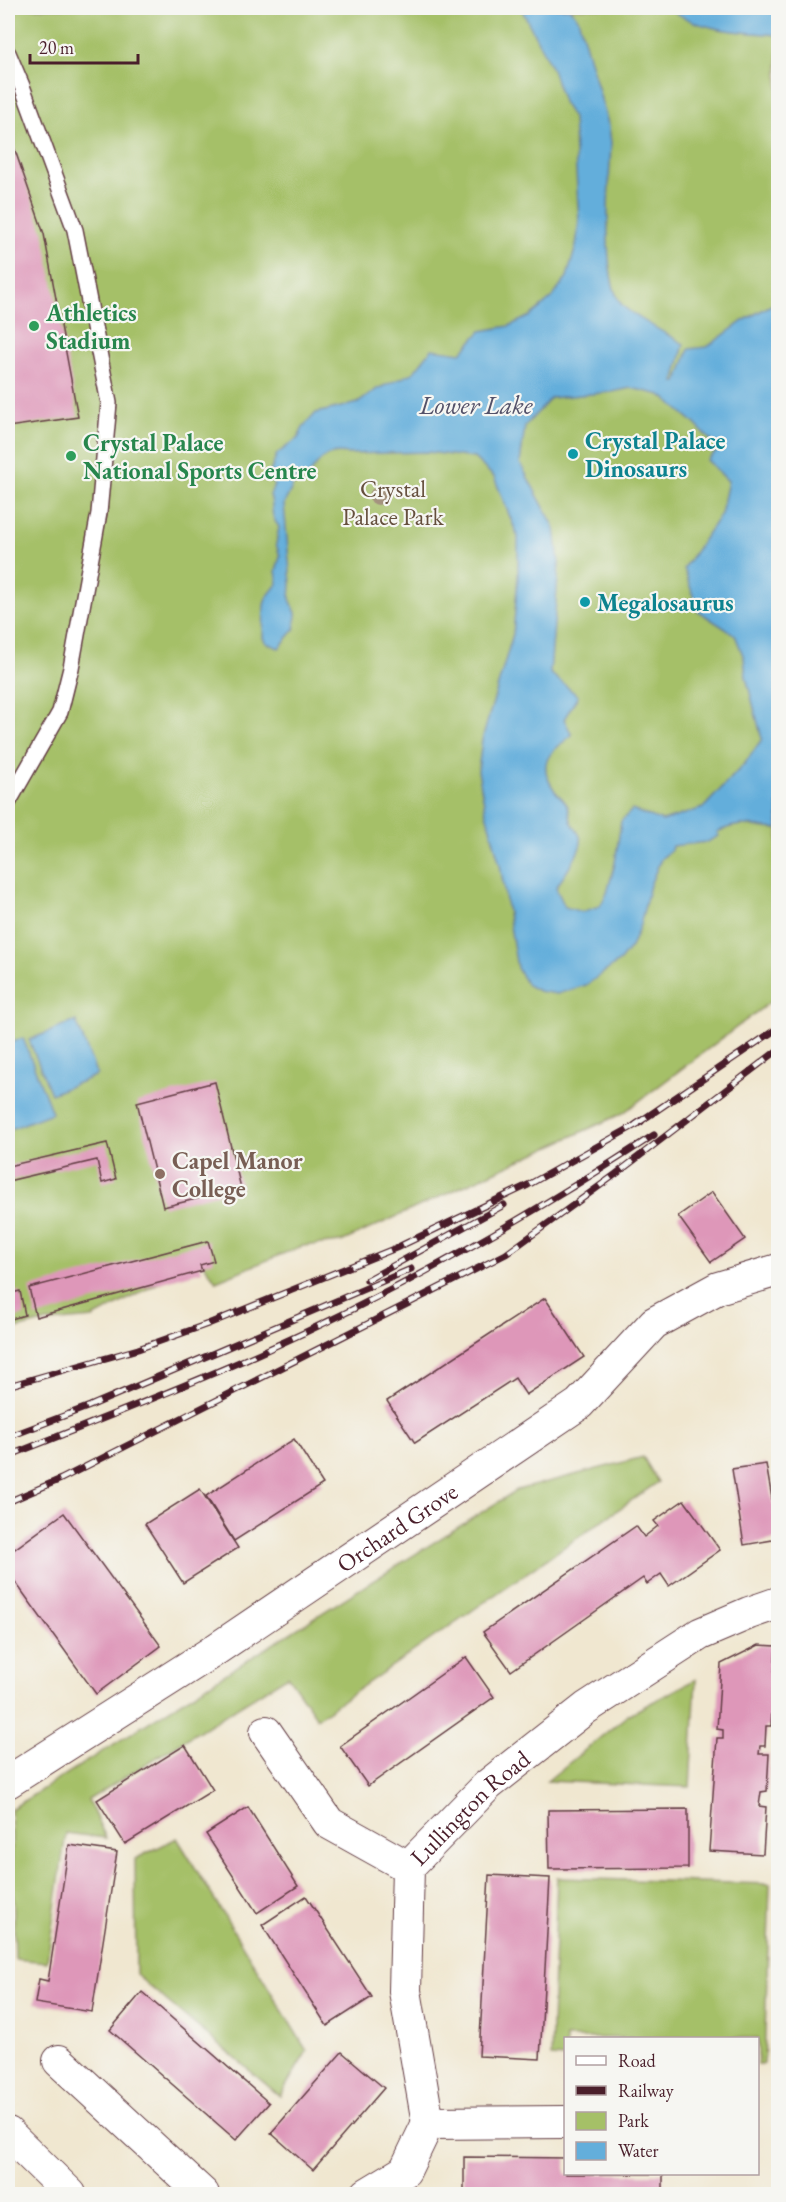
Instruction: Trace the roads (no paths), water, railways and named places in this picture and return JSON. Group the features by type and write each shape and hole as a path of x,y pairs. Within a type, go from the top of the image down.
{"street":[{"name":"Orchard Grove","path":"8,1782 209,1654 579,1404 654,1323 718,1288 778,1270"},
{"name":"Lullington Road","path":"428,2123 405,1991 408,1867 488,1785 586,1708 700,1634 778,1603"},
{"path":"266,1732 329,1823 408,1867"},
{"path":"59,2061 203,2194"},
{"path":"368,2194 405,2171 428,2123 564,2122"},
{"path":"8,2133 70,2194"}],"lane":[{"path":"8,54 75,230 109,403 99,513 71,668 60,712 8,803"}],"water":[{"name":"Lower Lake","path":"521,8 569,8 578,18 609,127 611,143 608,230 611,277 616,295 624,307 684,344 674,382 677,382 689,349 707,347 743,321 778,301 778,829 748,825 735,826 717,832 719,836 707,842 672,846 671,850 661,859 650,885 640,925 631,947 620,961 586,985 557,994 538,991 527,985 517,968 500,865 485,809 478,771 482,740 513,634 518,577 518,537 494,477 474,458 428,452 340,453 323,458 307,478 297,477 284,504 291,584 290,599 296,613 295,629 279,648 266,643 263,638 264,605 266,598 278,583 276,571 280,556 276,544 279,527 273,514 270,495 274,485 269,475 277,454 298,438 304,426 316,413 358,403 377,389 413,373 432,349 461,353 481,331 509,326 530,316 552,298 567,277 576,246 579,223 573,118 563,102 552,69","holes":["631,388 661,395 693,422 719,449 707,460 728,481 721,514 684,568 698,611 735,635 744,658 746,677 762,739 745,763 703,808 663,821 632,810 621,821 615,863 607,893 600,906 582,912 565,907 556,888 577,855 581,840 571,821 567,805 549,781 546,765 557,747 572,735 564,719 578,696 550,673 559,564 555,528 520,463 525,426 551,398"]},
{"path":"669,8 778,8 778,35 707,26 681,16"},
{"path":"76,1021 97,1075 51,1094 29,1040"},
{"path":"23,1038 52,1113 8,1130 8,1044"}],"railway":[{"path":"635,1125 778,1028"},
{"path":"8,1502 61,1479 506,1254 616,1174 778,1050"},
{"path":"8,1386 138,1349 208,1324 396,1248 528,1185 641,1122"},
{"path":"8,1456 229,1367 362,1305 511,1224 654,1135"},
{"path":"367,1280 504,1205"},
{"path":"8,1437 90,1406 411,1269"}],"place":[{"name":"Athletics Stadium","path":"34,326"},
{"name":"Crystal Palace Dinosaurs","path":"573,454"},
{"name":"Crystal Palace National Sports Centre","path":"71,456"},
{"name":"Megalosaurus","path":"585,602"},
{"name":"Capel Manor College","path":"160,1174"}],"park label":[{"name":"Crystal Palace Park","path":"393,502"}]}
